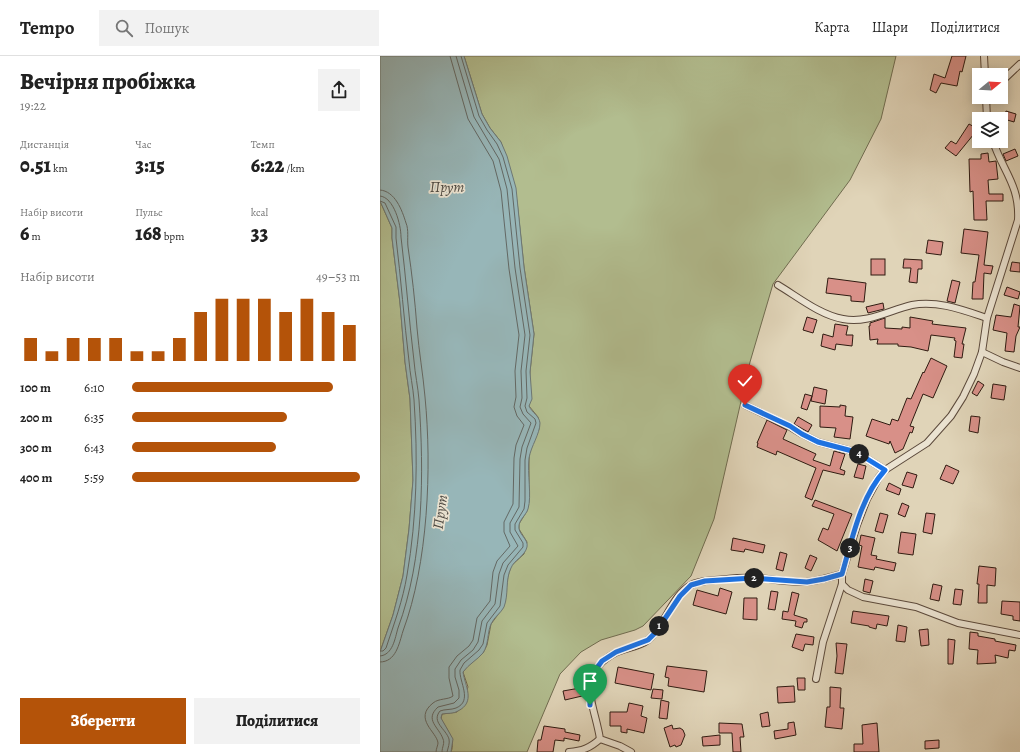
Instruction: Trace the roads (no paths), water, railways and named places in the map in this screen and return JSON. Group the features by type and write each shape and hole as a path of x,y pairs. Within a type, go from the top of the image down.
{"street":[{"path":"984,56 985,68"},
{"path":"1008,75 1020,64"},
{"path":"816,679 822,642 842,584 842,574 857,525 873,486 885,470 927,443 951,416 974,374 982,352 987,318 1019,220 1018,201 1015,188 996,148"},
{"path":"778,285 829,315 844,320 859,320 912,305 931,303 987,318"},
{"path":"982,352 1020,368"},
{"path":"745,405 790,426 818,442 856,452 885,470"},
{"path":"600,739 590,705 590,689 593,673 602,661 616,652 648,640 656,632 680,596 691,585 705,581 753,578 807,582 842,574"},
{"path":"842,584 848,590 863,597 916,607 958,623 1020,635"},
{"path":"569,752 581,751 592,746 600,739"},
{"path":"600,739 620,746 631,752"}],"water":[{"name":"Прут","path":"380,56 464,56 482,114 490,128 501,142 507,156 516,188 524,267 534,334 530,372 532,399 529,406 538,418 540,427 529,458 530,491 528,509 519,525 527,547 524,553 512,565 508,577 504,607 491,624 485,650 463,672 468,693 467,703 456,712 442,714 441,718 453,739 451,752 380,752 380,652 393,615 403,576 413,480 410,399 392,228 380,201"}]}
